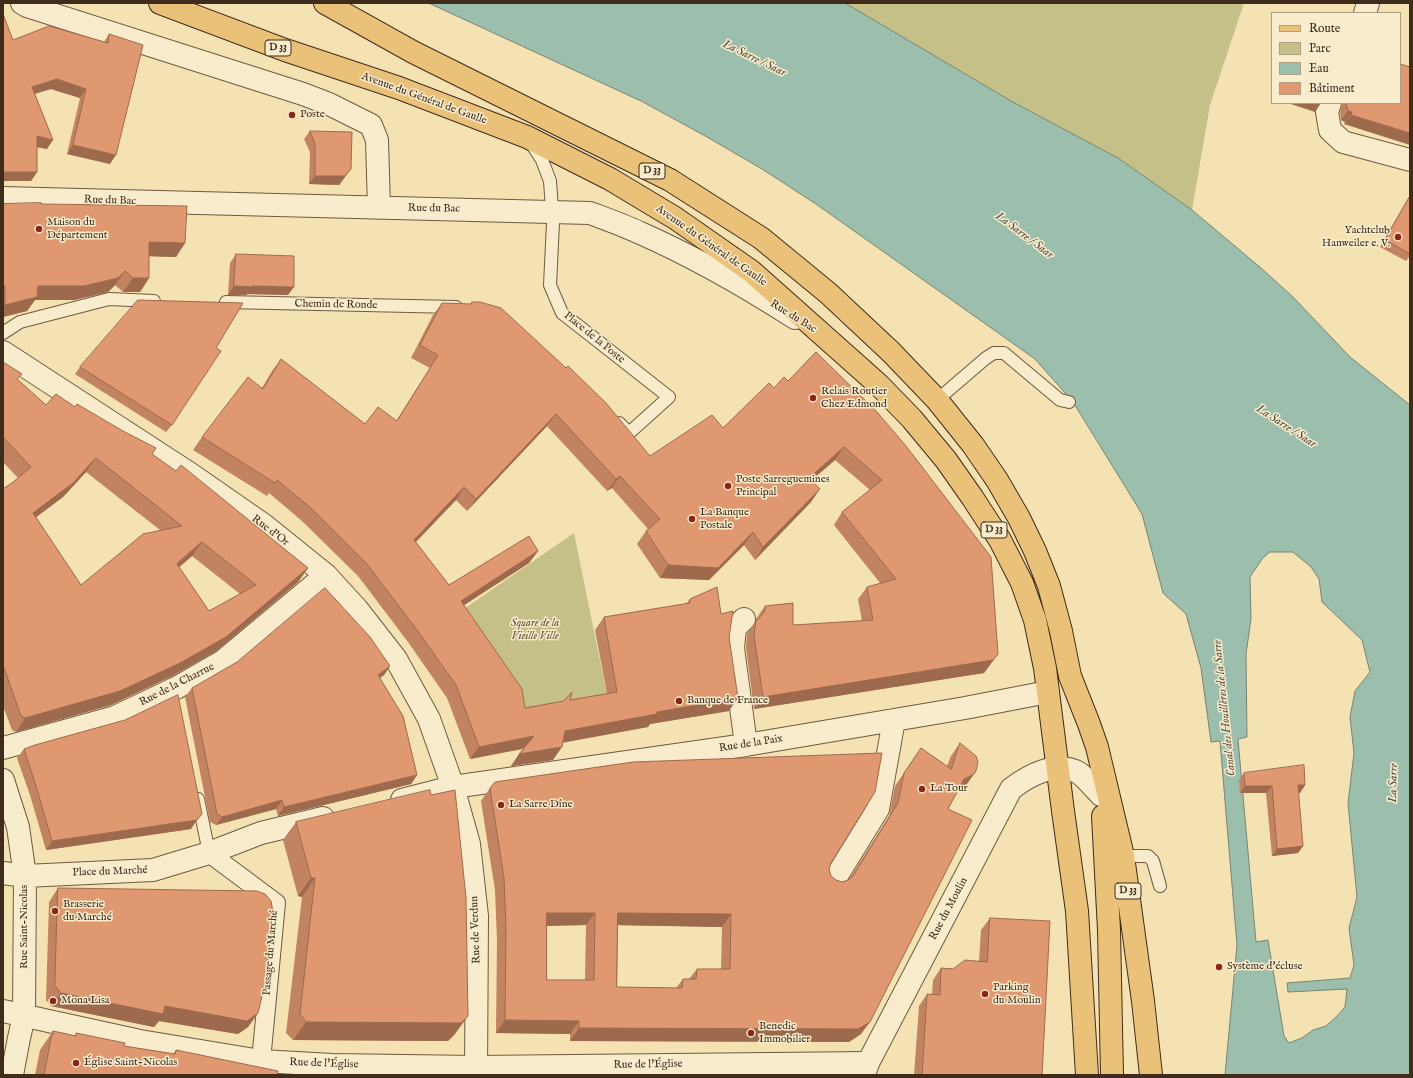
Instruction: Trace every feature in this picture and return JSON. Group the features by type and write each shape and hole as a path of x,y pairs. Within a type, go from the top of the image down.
{"main road":[{"name":"Avenue du Général de Gaulle","path":"160,3 285,50 399,88 527,137 610,179 675,218 751,271 833,342 879,385 912,419 946,460 1000,540 1022,583 1035,620 1044,661 1058,768"},
{"name":"D 33","path":"325,3 413,52 670,180 761,238 828,292 891,352 937,400 973,445 997,480 1019,518 1035,551 1049,586 1061,631 1070,676 1089,724 1099,757 1123,856 1152,1075"},
{"name":"D 33","path":"1099,757 1108,888 1112,1075"},
{"name":"D 33","path":"1058,768 1077,911 1087,1075"}],"street":[{"path":"22,3 34,9 303,94 329,104 371,125 377,140 379,208"},
{"path":"1330,104 1327,112 1330,130 1342,142 1410,160"},
{"name":"Rue du Bac","path":"3,198 590,213 650,238 742,285 833,342"},
{"name":"Rue d'Or","path":"3,352 192,475 264,525 326,575 357,610 396,659 429,718 453,788"},
{"name":"Rue de la Charrue","path":"3,748 115,717 177,695 223,661 326,575"},
{"path":"744,619 735,628 733,648 746,745"},
{"name":"Rue de la Paix","path":"384,804 453,788 746,745 1048,692"},
{"path":"832,882 878,809 894,720"},
{"path":"1058,768 1069,769 1080,774 1101,795"},
{"name":"Rue du Moulin","path":"866,1069 1011,789 1022,781 1040,772 1058,768"},
{"name":"Rue Saint-Nicolas","path":"3,780 18,827 25,876 24,1016 12,1075"},
{"name":"Rue de Verdun","path":"453,788 470,844 477,916 475,1071"},
{"name":"Place du Marché","path":"3,873 25,876 153,870 209,853 260,833 345,813"},
{"name":"Passage du Marché","path":"209,853 276,903 261,1061"},
{"name":"Rue de l'Église","path":"3,1011 140,1041 261,1061 475,1071 866,1069"}],"lane":[{"name":"Place de la Poste","path":"527,137 542,160 550,181 551,212 553,223 550,285 562,313 669,397 629,433 612,416"},
{"path":"3,333 20,322 109,299 164,301"},
{"name":"Chemin de Ronde","path":"211,302 465,307"},
{"path":"937,400 986,358 994,353 1004,352 1060,400 1069,402"},
{"path":"195,786 209,853"},
{"path":"1123,856 1148,856 1153,861 1160,886"}],"green space":[{"path":"845,3 1244,3 1210,105 1192,210 1118,158 1011,101"},
{"name":"Square de la Vieille Ville","path":"574,533 609,705 516,721 458,613"}],"water":[{"path":"429,3 845,3 1011,101 1118,158 1192,210 1293,297 1350,357 1410,405 1410,1075 1225,1075 1237,945 1220,741 1211,742 1201,668 1186,614 1163,593 1142,514 1073,402 1035,359 816,204 762,169 643,102","holes":["1270,552 1293,552 1311,567 1319,579 1322,602 1362,640 1370,672 1355,691 1350,717 1354,753 1348,803 1357,897 1349,928 1354,965 1350,978 1287,983 1288,992 1347,989 1345,1007 1326,1026 1313,1030 1302,1038 1289,1043 1284,1036 1268,940 1256,942 1238,739 1247,737 1246,654 1251,619 1250,577 1262,559"]}],"building":[{"path":"3,14 13,40 49,26 108,43 109,34 143,45 116,155 73,145 86,89 57,79 32,87 53,140 37,136 37,172 3,172"},
{"path":"1401,64 1410,67 1410,133 1351,115 1352,112 1348,111 1346,104 1401,104"},
{"path":"310,131 352,132 351,169 345,176 315,176 315,144"},
{"name":"Yachtclub Hanweiler e. V.","path":"1410,196 1410,254 1385,240"},
{"path":"41,203 187,206 185,243 149,242 149,278 133,278 125,271 118,278 84,286 38,286 37,297 5,305 5,286 3,286 3,204"},
{"path":"236,254 294,256 294,287 234,286"},
{"path":"138,300 243,303 216,348 221,351 172,425 80,367"},
{"path":"472,302 480,302 501,308 566,368 568,366 606,403 650,456 712,415 723,428 769,383 774,388 784,377 788,381 816,352 877,412 906,446 991,557 998,654 993,660 763,697 754,635 756,621 765,610 765,606 793,603 793,625 873,620 867,587 896,579 842,512 882,480 844,447 809,478 820,489 763,547 753,532 718,568 668,565 646,531 660,519 620,476 616,479 556,414 476,499 464,487 414,540 449,585 529,536 538,551 461,601 522,689 525,708 564,701 572,692 570,700 617,692 604,617 690,603 690,599 717,587 721,614 733,611 729,637 738,698 657,712 657,714 565,731 562,747 519,754 534,736 479,747 456,685 367,564 311,508 277,480 275,483 202,437 248,377 263,389 281,359 365,424 378,407 397,421 438,355 420,345 442,303 471,304"},
{"path":"3,362 22,374 17,379 46,405 56,394 75,407 77,404 123,431 156,448 152,454 176,471 181,465 308,568 226,637 180,663 120,691 25,718 21,716 3,665 3,489 31,467 3,437","holes":["96,458 182,526 143,534 81,585 33,513 73,483","202,542 256,585 209,611 177,564"]},
{"path":"325,588 370,637 390,666 378,675 403,716 417,775 284,807 282,800 222,817 217,814 192,688 237,662"},
{"path":"178,695 202,814 197,820 52,841 24,749 125,720"},
{"path":"960,743 976,756 978,762 976,771 974,774 964,779 948,809 972,820 870,1022 858,1029 579,1028 579,1021 505,1020 506,928 504,878 490,788 495,782 633,762 882,753 875,792 831,863 829,869 831,876 842,882 853,876 898,803 904,773 921,748 951,769","holes":["547,913 595,913 594,980 547,980","618,913 731,914 730,969 697,969 696,979 683,979 682,988 617,987"]},
{"path":"1304,765 1305,785 1298,785 1303,846 1277,849 1272,786 1245,786 1244,773"},
{"path":"430,790 431,795 455,790 466,898 468,1016 461,1023 306,1022 300,1014 315,878 311,878 296,822"},
{"path":"58,888 257,891 265,894 271,901 273,912 266,980 258,1013 247,1021 165,1006 163,1014 61,993 55,986"},
{"name":"Parking du Moulin","path":"990,918 1050,921 1042,1075 922,1075 927,994 940,995 941,968 953,969 965,960 987,962"},
{"path":"53,1031 76,1036 76,1033 125,1043 124,1046 175,1054 176,1050 278,1071 277,1075 44,1075"}],"place":[{"name":"Poste","path":"292,115"},
{"name":"Maison du Département","path":"39,229"},
{"name":"Yachtclub Hanweiler e. V.","path":"1398,237"},
{"name":"Relais Routier Chez Edmond","path":"813,398"},
{"name":"Poste Sarreguemines Principal","path":"728,486"},
{"name":"La Banque Postale","path":"692,519"},
{"name":"Banque de France","path":"679,701"},
{"name":"La Tour","path":"922,789"},
{"name":"La Sarre Dîne","path":"501,805"},
{"name":"Brasserie du Marché","path":"55,911"},
{"name":"Système d'écluse","path":"1219,967"},
{"name":"Parking du Moulin","path":"985,994"},
{"name":"Mona Lisa","path":"53,1001"},
{"name":"Benedic Immobilier","path":"751,1033"},
{"name":"Église Saint-Nicolas","path":"76,1063"}],"water label":[{"name":"La Sarre / Saar","path":"754,59"},
{"name":"La Sarre / Saar","path":"1024,236"},
{"name":"La Sarre / Saar","path":"1286,427"},
{"name":"Canal des Houillères de la Sarre","path":"1225,708"},
{"name":"La Sarre","path":"1394,783"}]}
